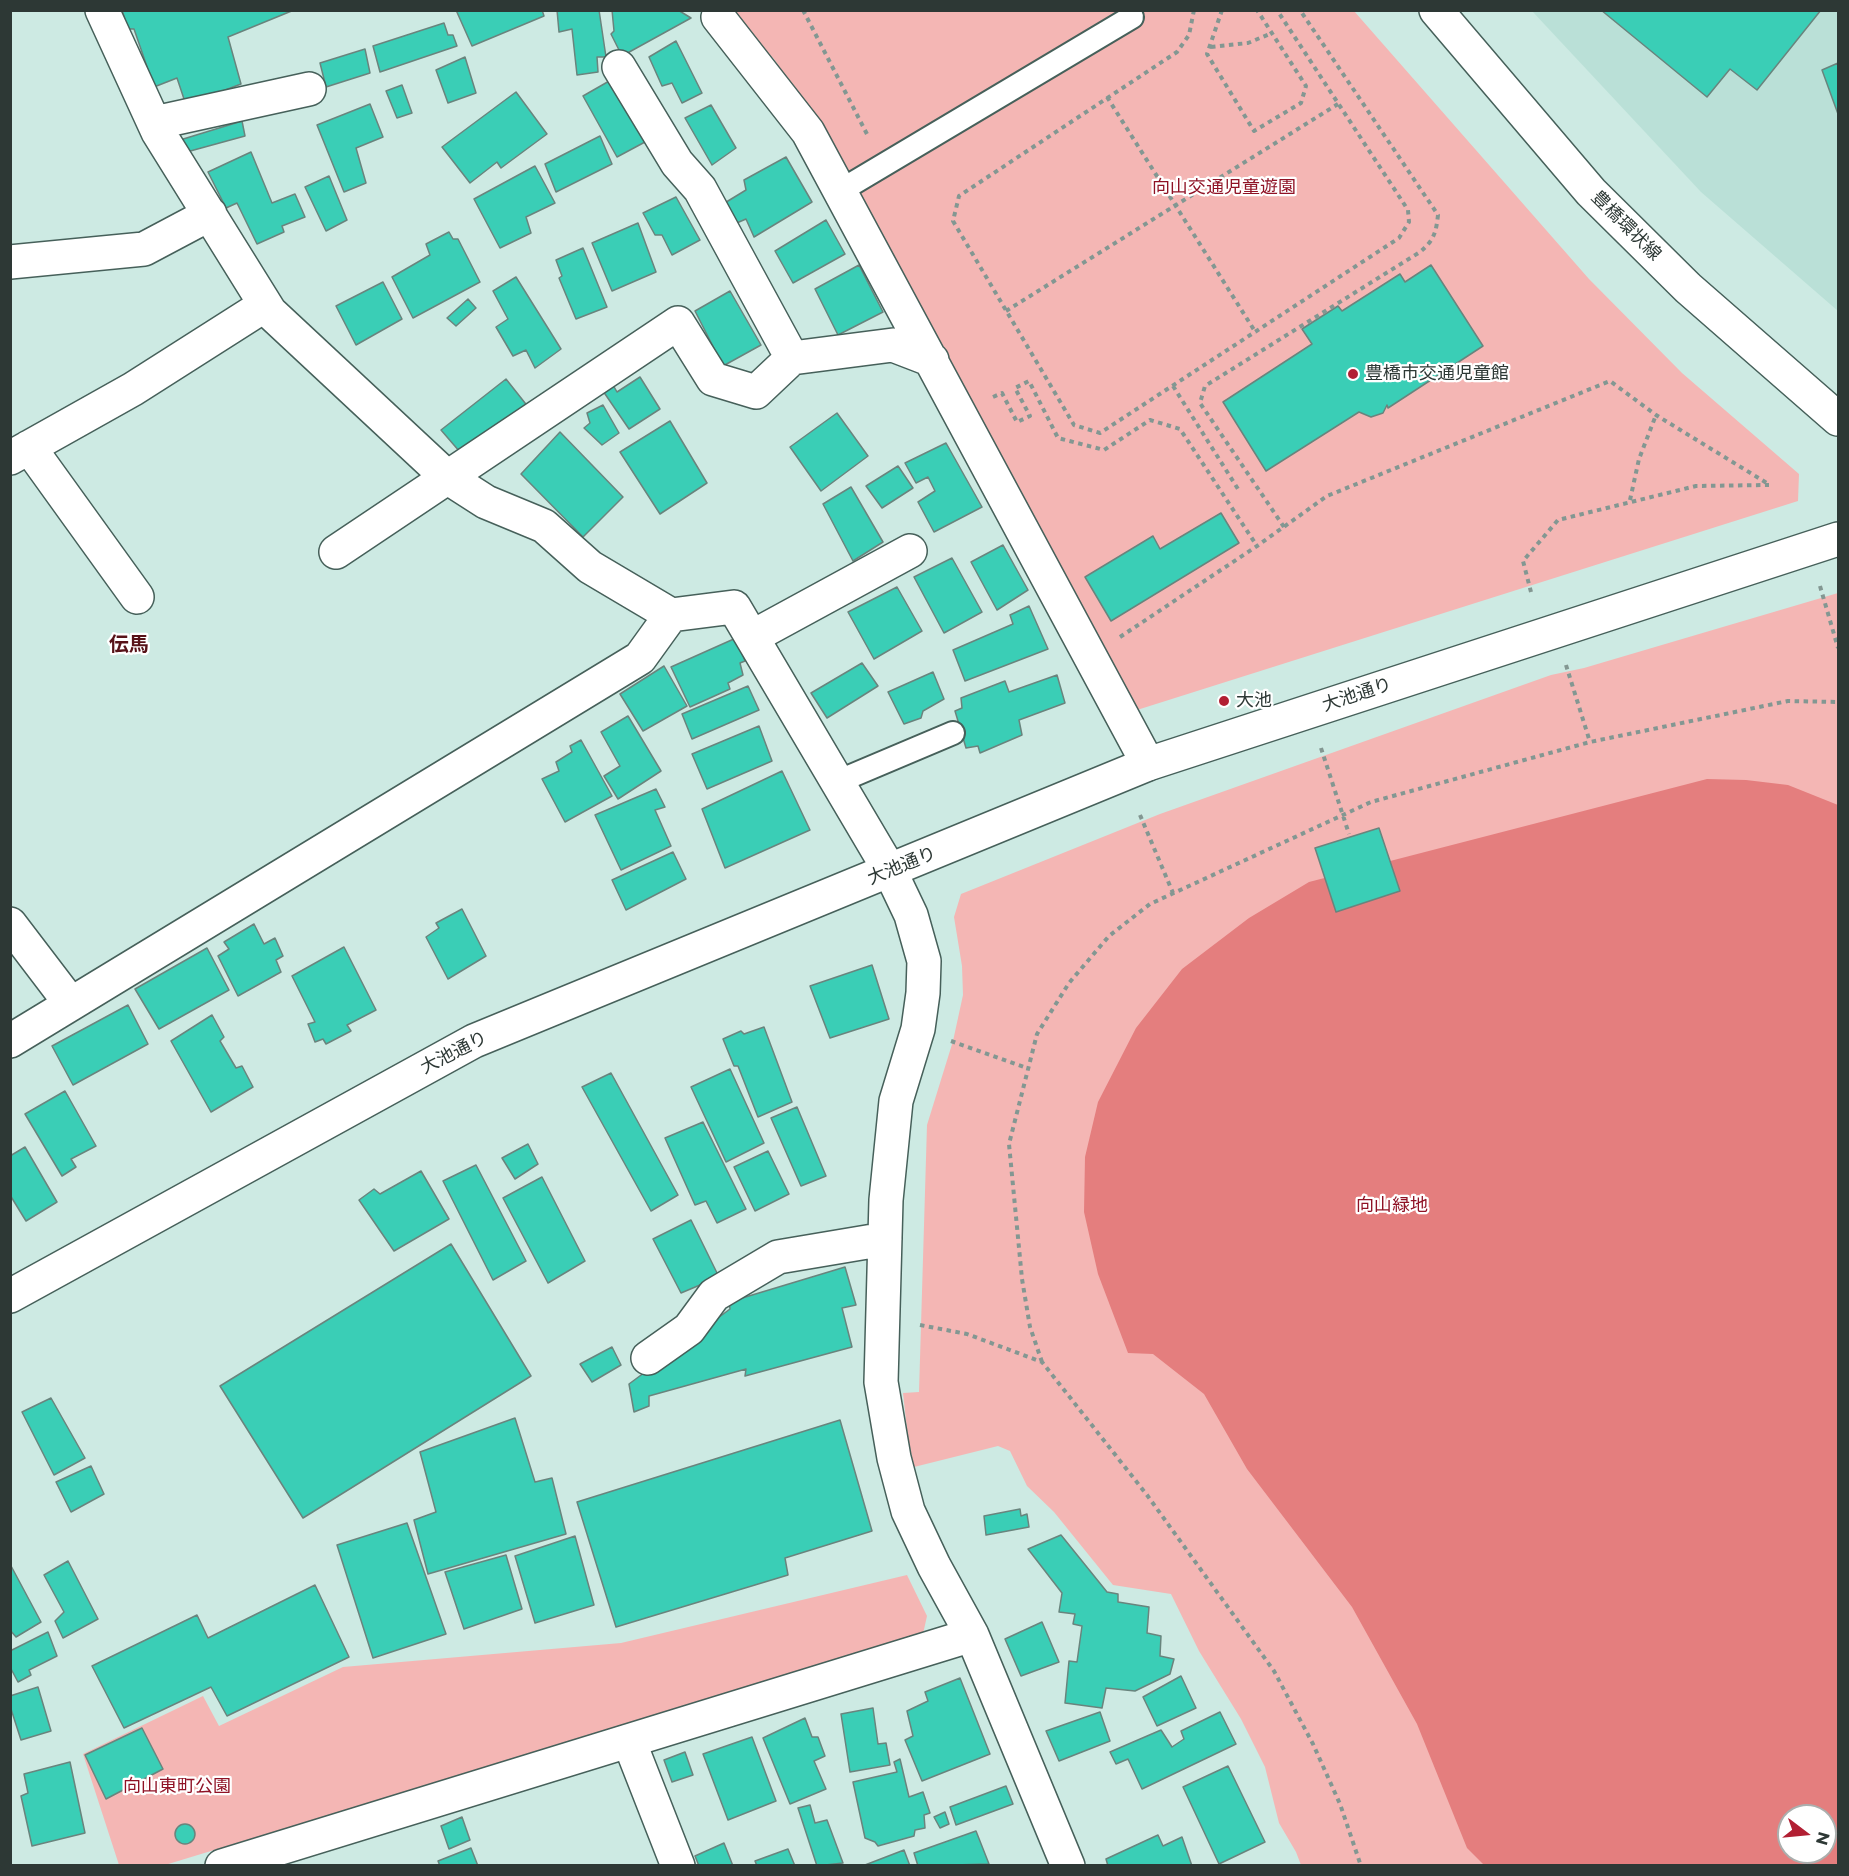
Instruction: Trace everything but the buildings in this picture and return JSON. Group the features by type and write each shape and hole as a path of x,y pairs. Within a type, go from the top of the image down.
{"street":[{"path":"102,10 154,123 266,305 447,477 486,502 544,526 590,567 671,615 734,607 890,871 911,915 924,961 923,993 918,1029 896,1101 885,1239 881,1382 894,1458 908,1511 934,1566 972,1635 1068,1866"},
{"name":"豊橋環状線","path":"1443,13 1591,192 1688,288 1839,419"},
{"path":"718,17 808,132 1148,764"},
{"path":"619,67 677,163 700,189 792,357"},
{"path":"154,123 309,89"},
{"path":"10,262 144,249 210,214"},
{"path":"137,597 20,453 133,389 266,305"},
{"path":"336,552 678,323 713,379 756,392 792,357 893,345 932,360"},
{"name":"大池通り","path":"10,1296 474,1041 1148,764 1839,539"},
{"path":"752,637 910,551"},
{"path":"10,1041 640,658 671,615"},
{"path":"10,924 71,1004"},
{"path":"648,1358 689,1329 714,1294 778,1257 885,1239"},
{"path":"226,1865 972,1635"},
{"path":"628,1742 678,1866"}],"lane":[{"path":"840,191 1132,17"},
{"path":"837,782 953,733"}],"path":[{"path":"803,10 884,165"},
{"path":"1194,10 1189,36 1177,52 959,196 953,221 1074,425 1100,433 1399,238 1409,222 1408,210 1277,10"},
{"path":"1222,10 1208,54 1254,131 1301,103 1306,86 1257,10"},
{"path":"1284,527 1200,403 1205,386 1420,252 1432,242 1436,234 1438,215 1300,10"},
{"path":"1211,47 1248,43 1272,33"},
{"path":"1107,97 1256,333"},
{"path":"1006,311 1338,104"},
{"path":"1002,393 1017,422 1030,416 1015,388 1029,381 1058,438 1104,450 1150,420 1180,429 1257,546"},
{"path":"1118,639 1327,496 1610,381 1656,415 1770,485 1696,486 1558,520 1523,561 1531,592"},
{"path":"1173,386 1239,489"},
{"path":"1630,501 1639,459 1656,415"},
{"path":"1820,586 1839,648"},
{"path":"1565,659 1590,742"},
{"path":"1361,1866 1340,1804 1313,1744 1274,1671 1147,1495 1042,1362 1030,1327 1022,1279 1009,1144 1037,1034 1082,967 1109,936 1150,904 1371,802 1590,742 1788,701 1839,702"},
{"path":"1321,748 1349,834"},
{"path":"1140,815 1173,894"},
{"path":"943,1039 1027,1068"},
{"path":"910,1323 967,1334 1042,1362"}],"shaded area":[{"path":"1532,11 1838,11 1838,311 1701,192"},
{"name":"向山緑地","path":"1707,779 1746,780 1788,785 1838,805 1838,1865 1484,1865 1467,1848 1417,1724 1352,1607 1247,1469 1204,1394 1153,1354 1128,1353 1098,1274 1084,1212 1085,1157 1098,1102 1136,1028 1182,969 1249,918 1309,882"}],"green space":[{"name":"向山交通児童遊園","path":"727,11 1354,11 1589,279 1682,373 1799,474 1798,501 1137,710 842,166 774,59"},
{"name":"向山緑地","path":"1838,593 1838,1865 1301,1865 1279,1823 1265,1767 1241,1719 1199,1651 1171,1594 1113,1585 1054,1512 1027,1486 1010,1451 998,1446 914,1467 903,1393 919,1392 927,1125 953,1041 963,995 962,966 954,917 961,894 1160,814 1551,675 1584,668"},
{"name":"向山東町公園","path":"907,1575 927,1616 923,1634 165,1865 119,1865 83,1754 203,1696 219,1726 343,1667 621,1643"}],"place":[{"name":"豊橋市交通児童館","path":"1353,374"},
{"name":"大池","path":"1224,701"}],"district":[{"name":"伝馬","path":"129,645"}]}
